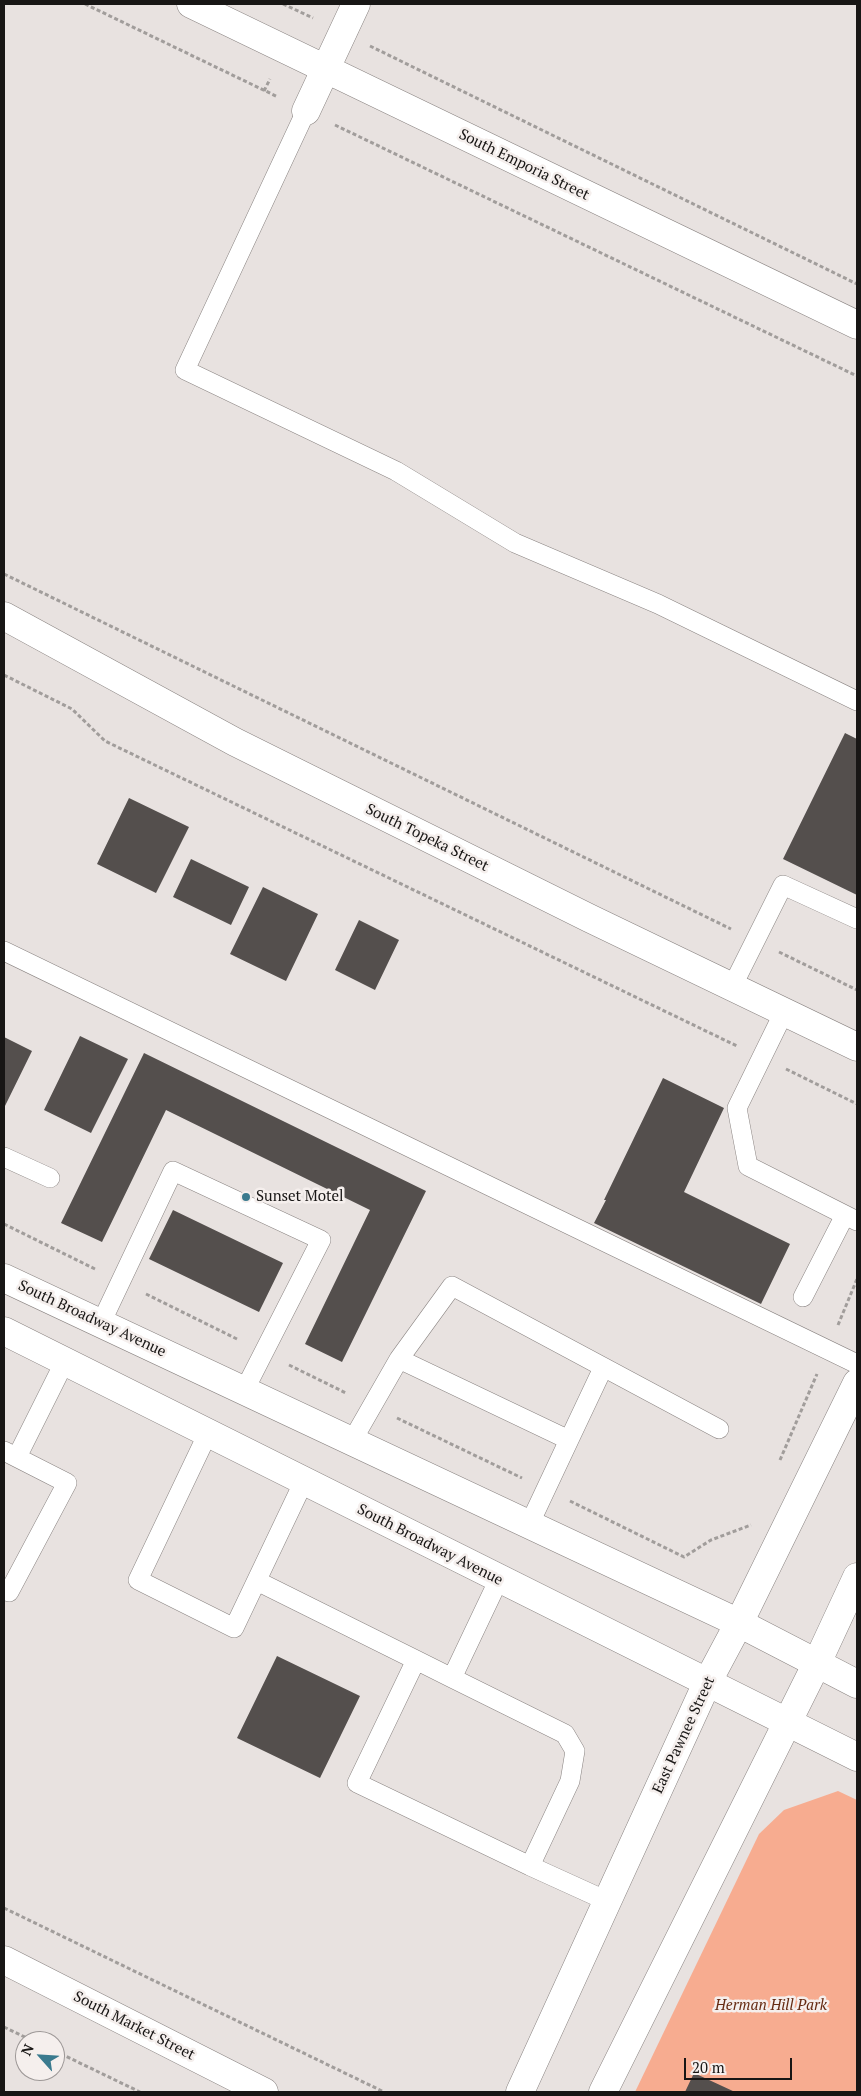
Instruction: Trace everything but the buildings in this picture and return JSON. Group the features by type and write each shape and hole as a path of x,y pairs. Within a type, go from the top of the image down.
{"main road":[{"name":"South Emporia Street","path":"191,4 857,325"},
{"path":"306,111 356,4"},
{"name":"South Topeka Street","path":"4,616 235,742 598,922 857,1047"},
{"name":"South Broadway Avenue","path":"4,1278 739,1624 857,1684"},
{"name":"South Broadway Avenue","path":"4,1331 857,1757"},
{"name":"East Pawnee Street","path":"520,2092 707,1683 739,1624 857,1383"},
{"path":"603,2092 857,1577"},
{"name":"South Market Street","path":"4,1960 264,2092"}],"lane":[{"path":"306,111 185,370 396,471 515,543 658,604 857,701"},
{"path":"732,987 783,885 857,919"},
{"path":"4,951 857,1364"},
{"path":"784,1012 737,1108 748,1166 851,1218 803,1297"},
{"path":"4,1157 50,1178"},
{"path":"101,1323 174,1171 321,1240 244,1391"},
{"path":"352,1441 398,1359 452,1286 719,1429"},
{"path":"398,1359 569,1440"},
{"path":"4,1590 10,1592 67,1483 10,1454 65,1361"},
{"path":"529,1525 604,1368"},
{"path":"208,1433 138,1580 234,1628 304,1481"},
{"path":"452,1678 499,1579"},
{"path":"257,1581 565,1734 575,1751 570,1781 530,1866"},
{"path":"416,1660 357,1783 607,1901"}],"path":[{"path":"85,4 857,376"},
{"path":"283,4 857,284"},
{"path":"4,574 857,990"},
{"path":"4,675 72,709 105,740 857,1104"},
{"path":"4,1908 384,2092"},
{"path":"65,2057 140,2092"}],"green space":[{"name":"Herman Hill Park","path":"838,1791 857,1800 857,2092 635,2092 759,1834 784,1810"}],"place":[{"name":"Sunset Motel","path":"246,1197"}]}
